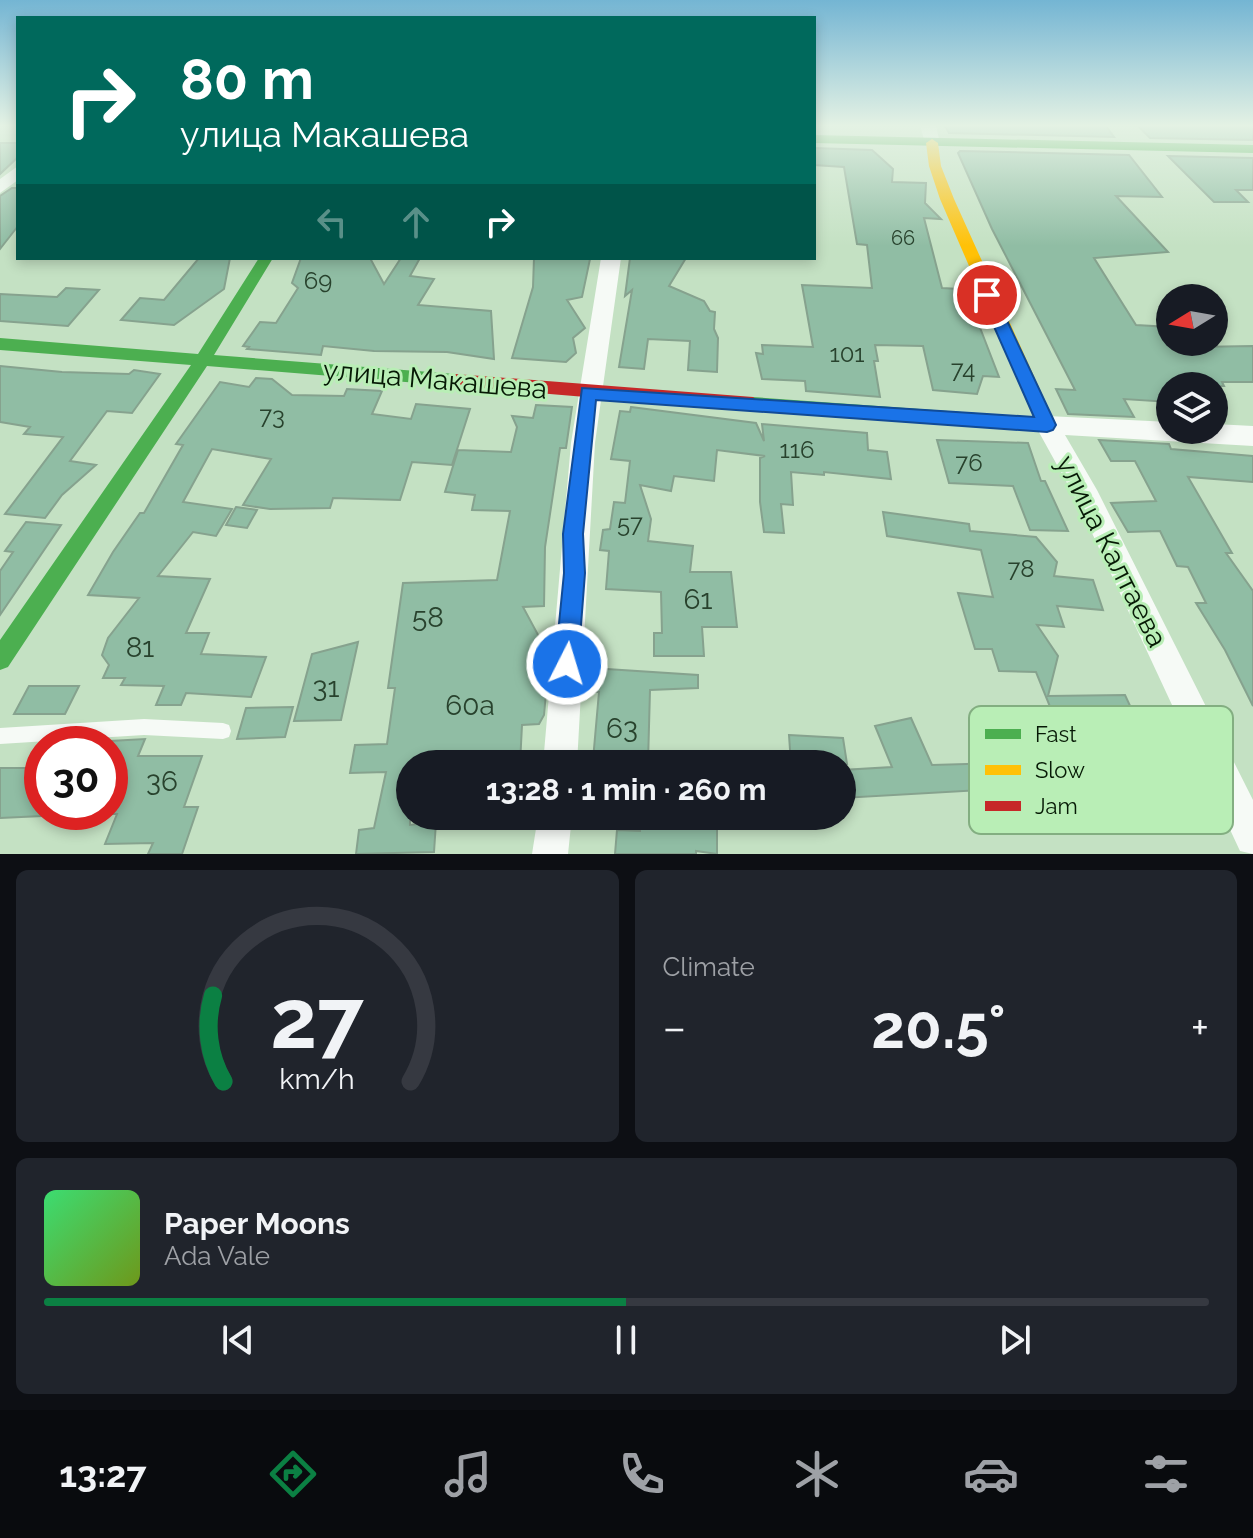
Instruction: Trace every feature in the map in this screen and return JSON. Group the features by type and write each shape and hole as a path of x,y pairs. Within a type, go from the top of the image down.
{"street":[{"name":"улица Калтаева","path":"936,166 1014,359 1088,498 1189,706"},
{"path":"0,188 16,173"},
{"path":"0,659 203,359 265,260"},
{"path":"561,750 574,573 573,534 588,393 611,260"},
{"name":"улица Макашева","path":"0,344 588,393 1253,436"},
{"name":"улица Калтаева","path":"1233,797 1253,838"},
{"path":"550,854 553,830"}],"lane":[{"path":"0,736 144,727 223,731"}],"building":[{"path":"827,166 890,166 893,169 892,182 926,183 925,203 941,219 924,218 942,288 959,289 967,320 977,320 999,377 983,376 977,394 933,390 923,346 875,345 878,361 874,361 880,397 806,391 805,381 762,379 756,353 763,354 762,345 813,347 802,285 872,288 867,245 857,244 844,167"},
{"path":"964,166 1138,166 1162,197 1116,196 1168,252 1094,258 1136,325 1156,326 1156,356 1228,356 1228,346 1253,346 1253,382 1228,382 1228,372 1156,372 1156,401 1124,399 1134,417 1068,414 1056,389 1075,390 992,229"},
{"path":"1178,166 1253,166 1253,190 1236,190 1248,202 1214,202"},
{"path":"16,188 16,229 0,249 0,196"},
{"path":"197,260 230,260 224,289 174,325 121,320 140,298 164,300"},
{"path":"300,260 371,260 384,284 400,260 419,260 410,276 434,279 418,305 491,311 494,359 447,352 374,351 323,346 321,355 247,349 249,347 243,346 260,322 276,323 298,288 292,283"},
{"path":"534,260 590,260 582,297 567,300 585,328 573,338 576,353 566,362 512,358 533,287"},
{"path":"630,260 685,260 669,286 704,301 710,311 715,312 717,372 688,370 690,341 648,339 644,369 619,367 632,290 625,296"},
{"path":"66,288 99,290 68,326 0,321 0,294 57,297"},
{"path":"0,366 62,372 129,374 134,370 160,374 132,413 107,411 70,461 96,465 62,495 45,518 5,514 63,437 24,434 30,427 0,422"},
{"path":"256,378 272,379 292,395 344,396 347,389 382,391 372,414 411,419 416,404 470,409 452,465 412,462 400,500 333,498 330,508 270,509 243,505 271,459 212,449 183,502 232,509 216,536 193,532 158,576 210,579 186,633 209,633 201,654 266,657 251,697 186,693 181,705 156,705 164,686 121,685 125,678 103,678 109,665 102,655 108,638 139,598 88,595 113,552 140,513 144,513 183,445 176,444 220,382 249,387"},
{"path":"536,405 572,407 566,448 560,448 545,547 544,606 523,607 544,646 535,664 541,678 547,682 544,715 539,724 522,725 521,750 396,750 396,830 435,830 434,852 356,854 359,830 374,828 386,772 350,773 355,745 387,744 395,688 388,688 403,583 497,580 510,511 472,510 475,495 445,492 458,450 511,452 517,427 512,416 533,418"},
{"path":"631,407 756,423 764,441 762,424 867,433 868,450 887,452 891,479 791,472 793,505 781,504 784,533 764,532 760,458 765,456 717,450 714,481 674,476 671,491 640,485 651,519 648,541 693,546 690,572 731,572 737,627 702,627 704,656 654,656 654,633 662,633 661,592 606,589 609,551 600,550 603,530 610,529 614,502 625,503 630,461 611,459 620,411 630,412"},
{"path":"937,440 1028,443 1041,481 1045,481 1068,531 1030,530 1013,486 949,483"},
{"path":"1099,440 1169,444 1171,449 1253,456 1253,482 1188,477 1232,553 1226,553 1253,591 1253,706 1225,650 1196,603 1206,603 1188,567 1177,566 1160,531 1128,532 1111,503 1156,501 1135,461 1111,461"},
{"path":"236,507 257,510 247,528 226,525"},
{"path":"883,512 969,524 970,531 1036,537 1057,562 1054,576 1093,580 1103,610 1057,606 1064,627 1037,625 1058,656 1048,696 1125,695 1130,706 1050,706 1036,672 999,671 992,649 975,649 958,593 993,597 981,550 887,536"},
{"path":"26,522 61,525 0,615 0,571 13,552 5,551"},
{"path":"358,642 341,720 294,721 312,654"},
{"path":"591,668 698,675 698,688 650,690 648,750 594,750 599,692 589,692"},
{"path":"29,686 79,686 65,714 14,714"},
{"path":"293,707 285,737 237,739 246,708"},
{"path":"911,718 932,765 969,764 969,791 856,797 856,769 892,767 875,726"},
{"path":"789,735 843,738 845,750 790,750"},
{"path":"145,739 138,756 202,756 184,807 198,807 182,854 148,854 153,843 105,844 111,830 128,830 128,740"},
{"path":"0,768 24,768 24,817 0,818"},
{"path":"617,830 717,830 717,854 696,851 696,854 615,854"}],"traffic: fast":[{"path":"0,659 170,412 265,260"},
{"path":"0,344 455,380"},
{"path":"753,404 1047,425"}],"traffic: slow":[{"path":"935,166 1047,425"}],"traffic: jam":[{"path":"455,380 753,404"}],"route":[{"path":"567,664 574,573 573,534 588,393 1047,425 987,295"}]}
